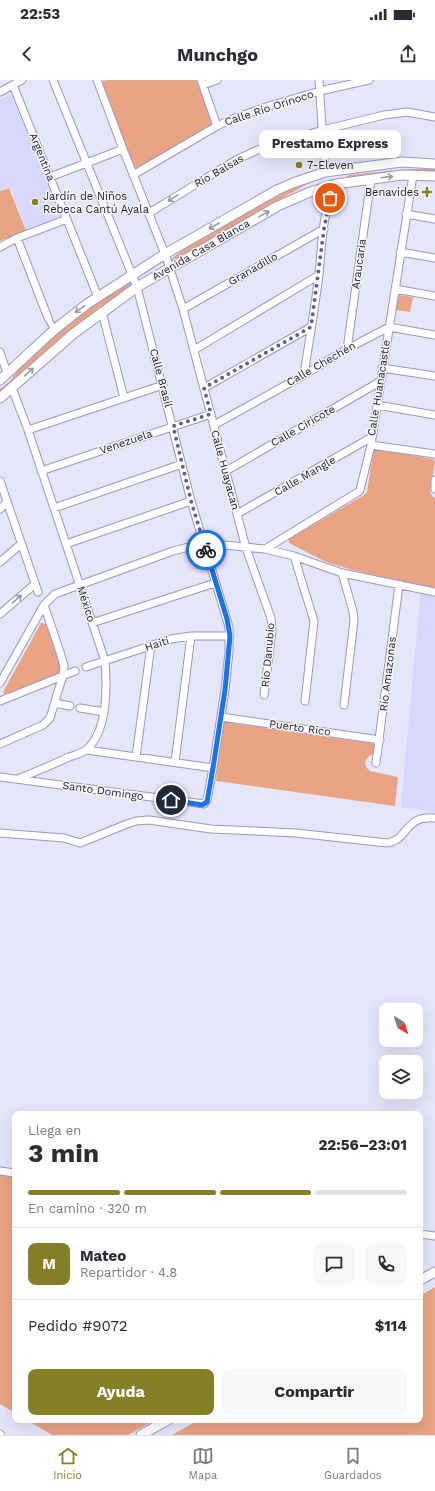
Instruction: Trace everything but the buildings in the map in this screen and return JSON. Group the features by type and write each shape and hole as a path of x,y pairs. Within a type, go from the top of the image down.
{"street":[{"path":"0,92 22,80"},
{"name":"Calle Brasil","path":"53,80 137,287 163,385 191,501 229,628 229,652 221,716 206,803"},
{"name":"Calle Huayacan","path":"99,80 133,175 165,254 183,309 246,548"},
{"path":"217,80 202,83 217,126"},
{"path":"310,192 325,172 320,80"},
{"name":"Calle Río Orinoco","path":"133,175 217,126 251,112 320,91 365,81"},
{"name":"Argentina","path":"13,85 98,297"},
{"name":"Río Balsas","path":"149,213 240,158 262,148 323,130 397,113 407,112 435,117"},
{"path":"50,177 123,148"},
{"name":"Avenida Casa Blanca","path":"0,380 54,330 98,297 165,254 277,190 325,172 402,162 430,164"},
{"path":"424,175 430,164"},
{"path":"304,375 319,275 324,229 331,194 336,184 349,169"},
{"path":"325,172 336,184"},
{"name":"Avenida Casa Blanca","path":"0,398 73,334 137,287 278,206 310,192 336,184 413,174 435,176"},
{"name":"Calle Huanacastle","path":"264,549 358,492 361,488 371,445 413,174"},
{"name":"Araucaria","path":"347,349 371,179"},
{"path":"406,214 435,219"},
{"path":"0,247 17,238 67,219"},
{"name":"Granadillo","path":"183,309 324,229"},
{"path":"17,238 54,330"},
{"path":"400,252 435,258"},
{"path":"194,350 319,275"},
{"path":"395,289 435,296"},
{"path":"102,312 124,398"},
{"path":"204,388 311,327"},
{"path":"389,328 435,335"},
{"name":"Calle Chechén","path":"214,425 304,375 347,349 389,328"},
{"path":"0,352 7,373"},
{"path":"382,368 435,376"},
{"name":"Calle Ciricote","path":"226,471 380,381"},
{"path":"28,430 163,385"},
{"name":"México","path":"12,388 28,430 105,661 106,690 104,712 99,732 87,750"},
{"path":"377,405 435,415"},
{"name":"Venezuela","path":"41,471 211,414"},
{"name":"Calle Mangle","path":"237,514 372,437"},
{"path":"371,445 435,454"},
{"path":"54,508 182,464"},
{"path":"435,480 435,488"},
{"path":"0,481 38,592"},
{"path":"66,544 191,501"},
{"path":"0,509 7,502"},
{"path":"0,683 44,605 55,594 173,551 204,543 264,549 294,556 342,573 435,592"},
{"path":"0,562 21,544"},
{"name":"Río Danubio","path":"246,548 272,625 264,695"},
{"path":"294,556 314,621 305,701"},
{"path":"342,573 353,611 354,621 344,705"},
{"path":"92,624 215,582"},
{"path":"0,614 35,584"},
{"name":"Río Amazonas","path":"376,764 399,585"},
{"path":"0,744 43,725 50,718 55,703 63,675 62,660 44,605"},
{"path":"174,762 191,636"},
{"name":"Haití","path":"86,667 171,639 191,636 230,636"},
{"path":"136,757 151,645"},
{"path":"0,701 75,671"},
{"path":"55,703 70,706"},
{"path":"80,708 104,712"},
{"name":"Puerto Rico","path":"221,716 380,740"},
{"path":"18,779 87,750 213,768"},
{"name":"Santo Domingo","path":"0,777 202,805 206,803"},
{"path":"0,833 64,838 80,843 127,824 136,821 148,820 211,829 296,833 387,843 394,841 413,823 420,819 435,818"},
{"path":"0,1171 12,1173"},
{"path":"423,1234 435,1236"},
{"path":"423,1278 435,1272"},
{"path":"141,1435 163,1423"}],"shaded area":[{"path":"197,80 213,122 211,125 138,169 134,167 102,86 103,81"},
{"path":"11,94 61,216 26,229 10,187 0,190 0,99"},
{"path":"409,169 435,169 435,173 348,179 346,177 349,175"},
{"path":"312,181 173,262 171,259 195,241 283,191"},
{"path":"9,188 26,231 0,241 0,191"},
{"path":"132,282 134,287 97,309 0,396 0,389 10,381 20,367 68,324 95,304"},
{"path":"398,295 413,297 410,312 395,310"},
{"path":"377,449 433,459 435,462 430,491 432,496 435,498 435,589 356,571 326,562 289,543 289,539 367,492 373,452"},
{"path":"421,587 435,591 435,812 401,807"},
{"path":"41,623 46,624 62,669 59,674 7,697 3,692"},
{"path":"224,722 376,744 375,754 367,758 365,763 370,771 398,777 395,806 216,781"},
{"path":"0,1172 12,1174 12,1411 0,1404"},
{"path":"435,1287 435,1435 172,1435 194,1423 423,1423 423,1294"},
{"path":"32,1423 150,1423 128,1435 52,1435"}],"way so far":[{"path":"206,550 191,501 173,426 211,414 204,388 311,327 324,229 330,198"}],"place":[{"name":"7-Eleven","path":"299,165"},
{"name":"Benavides","path":"427,192"},
{"name":"Prestamo Express","path":"330,198"},
{"name":"Jardín de Niños Rebeca Cantú Ayala","path":"35,202"}],"route":[{"path":"171,800 202,805 207,802 225,690 229,652 229,628 206,550"}]}
